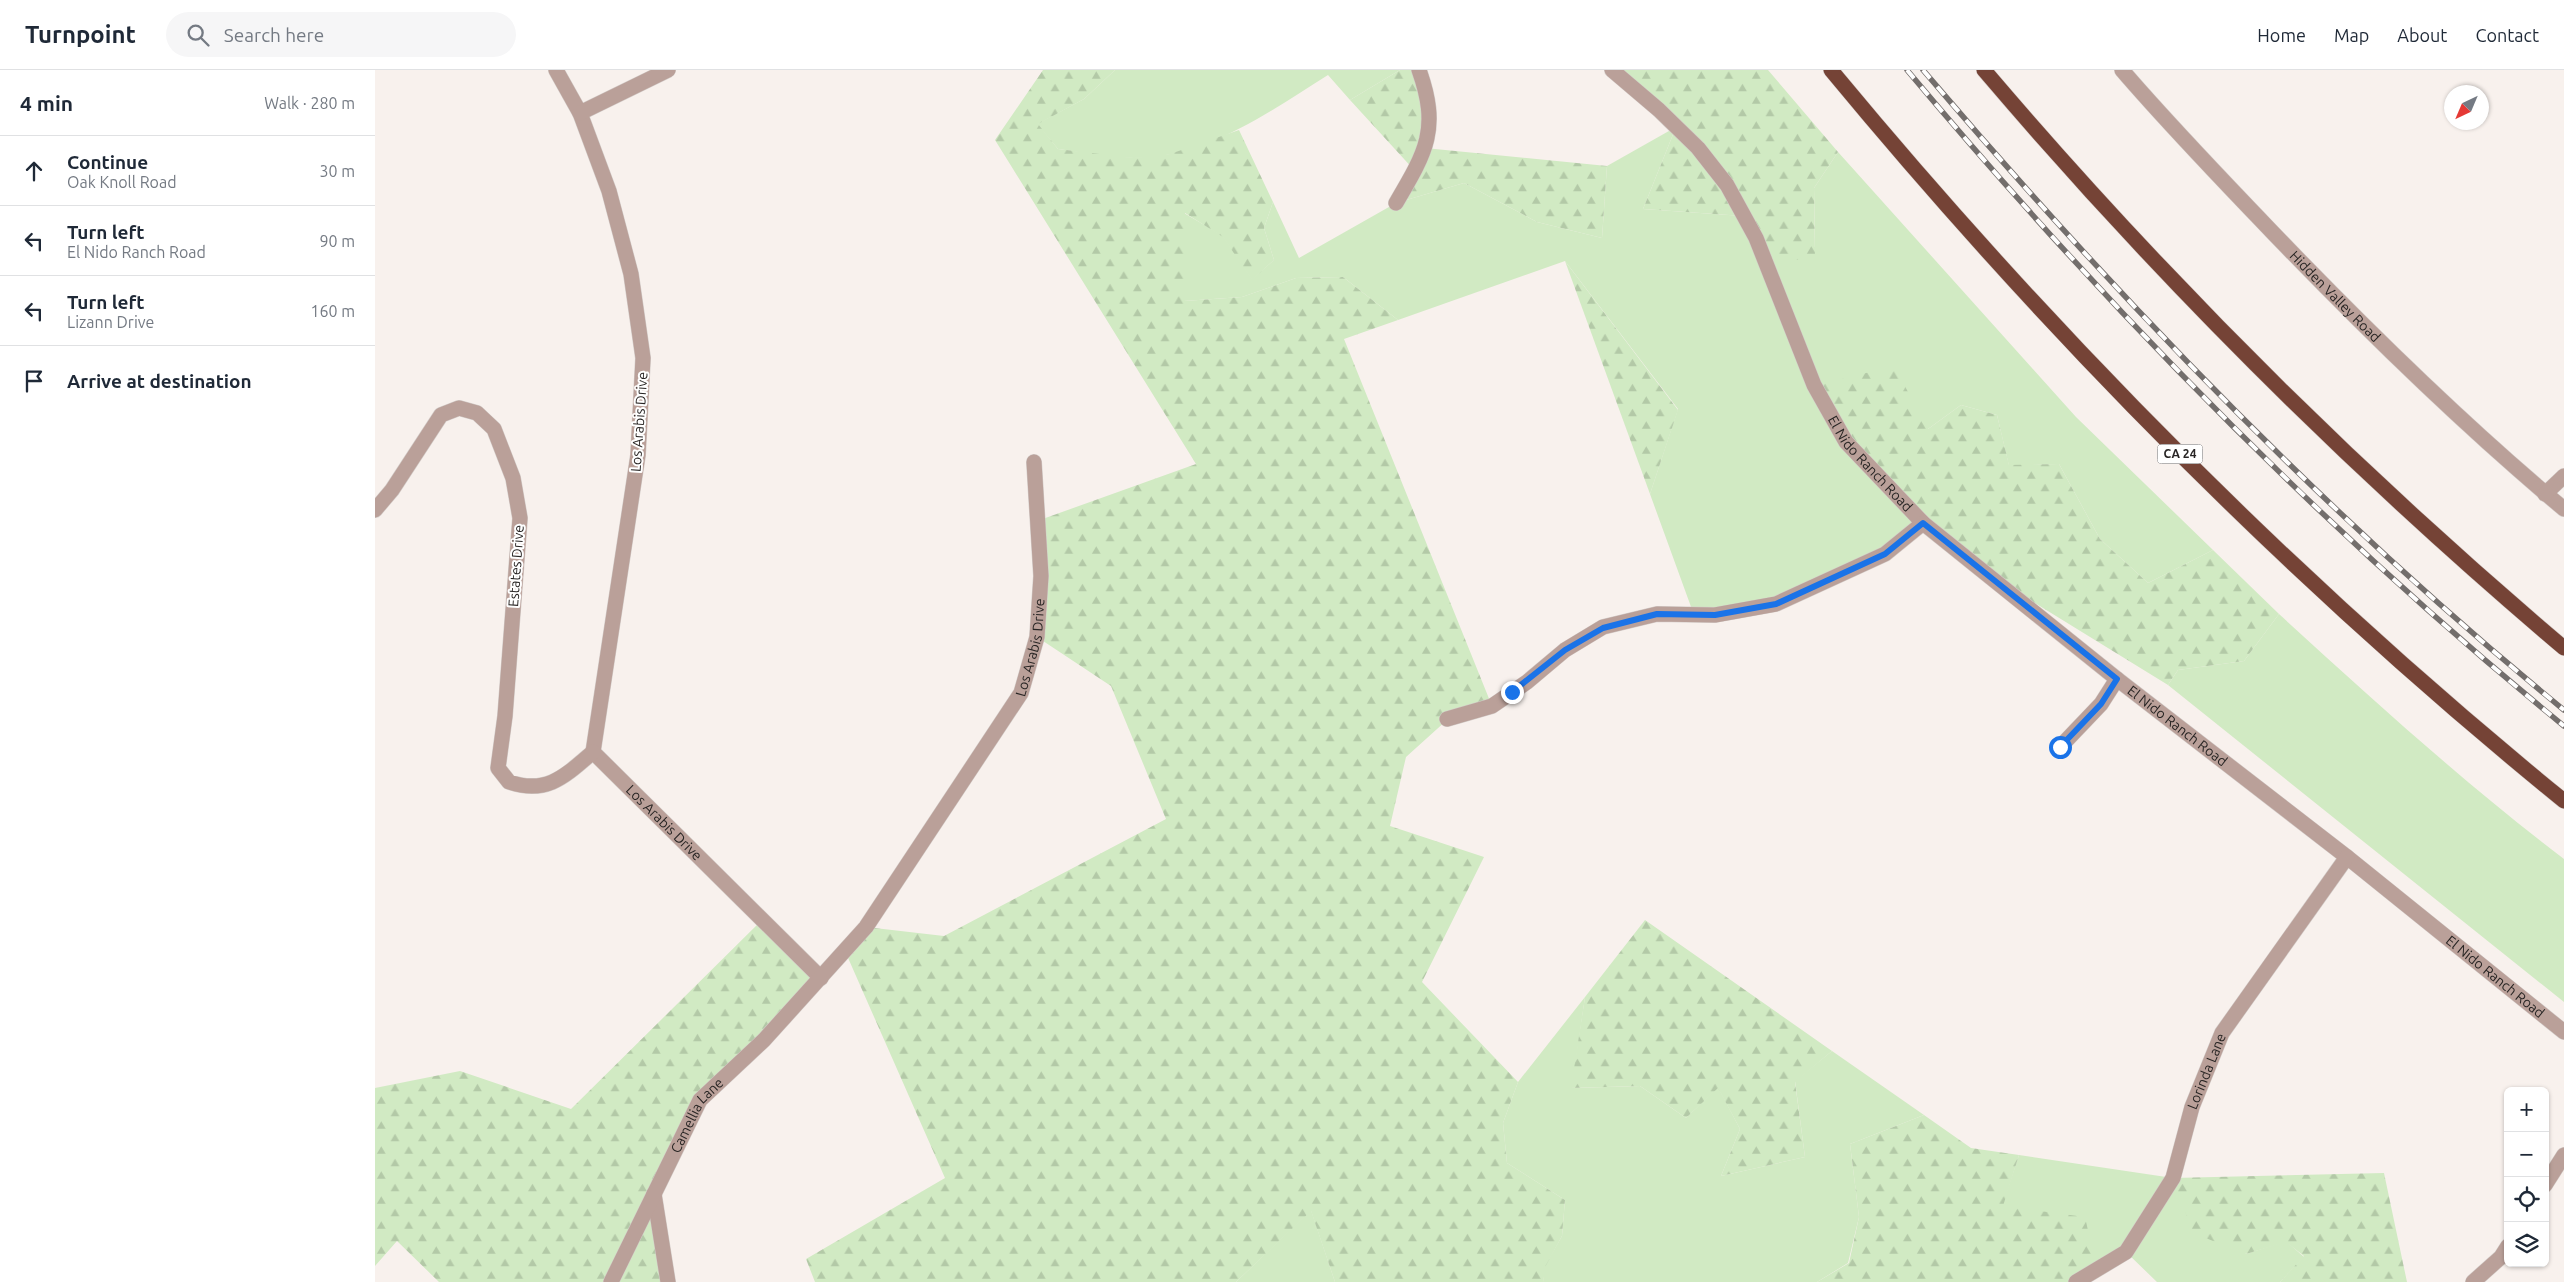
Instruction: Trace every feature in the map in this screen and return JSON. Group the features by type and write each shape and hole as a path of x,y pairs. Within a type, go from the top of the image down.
{"highway":[{"name":"CA 24","path":"1831,70 1966,228 2089,361 2176,450 2367,631 2472,724 2564,801"},
{"path":"1984,70 2122,226 2243,351 2421,523 2564,648"}],"street":[{"name":"Los Arabis Drive","path":"556,70 580,113 609,191 631,274 643,358 638,455 593,752 821,978 866,927 1021,693 1037,637 1041,576 1034,462"},
{"path":"580,113 668,70"},
{"path":"1396,203 1425,148 1431,117 1428,96 1419,70"},
{"name":"El Nido Ranch Road","path":"1612,70 1659,110 1697,148 1727,185 1756,238 1813,386 1847,442 1923,523 2117,679 2347,857 2564,1032"},
{"name":"Hidden Valley Road","path":"2122,70 2161,115 2339,302 2545,494 2564,509"},
{"name":"Estates Drive","path":"375,510 392,490 441,415 459,408 477,414 494,429 513,478 519,518 505,716 498,768 509,782 541,788 569,773 593,752"},
{"path":"2545,494 2564,476"},
{"path":"1447,720 1492,706 1527,682 1565,650 1603,628 1657,614 1715,615 1776,604 1885,554 1923,523"},
{"path":"2060,747 2101,704 2117,679"},
{"name":"Lorinda Lane","path":"2076,1282 2126,1252 2168,1187 2173,1178 2192,1107 2222,1032 2347,857"},
{"name":"Camellia Lane","path":"611,1282 700,1100 764,1040 821,978"},
{"path":"2549,1179 2564,1155"},
{"path":"654,1194 668,1282"},
{"path":"2473,1282 2504,1252"}],"green space":[{"path":"1043,70 1115,70 1084,99 1038,124 1058,149 1133,158 1170,154 1239,130 1273,202 1264,228 1274,260 1252,280 1223,237 1185,213 1184,301 1242,297 1296,278 1343,277 1398,320 1344,339 1492,706 1447,720 1406,757 1390,826 1484,857 1422,982 1518,1082 1503,1123 1507,1163 1565,1200 1562,1236 1543,1271 1544,1282 1335,1282 1311,1211 1236,1282 815,1282 806,1259 945,1178 845,951 866,927 944,936 1166,819 1111,686 1037,637 1037,521 1196,464 995,140"},
{"path":"1115,70 1400,70 1350,100 1328,75 1260,118 1236,130 1186,150 1161,156 1125,158 1058,149 1037,124 1084,99"},
{"path":"1400,70 1419,70 1425,148 1607,166 1602,238 1537,222 1464,183 1396,203 1415,171 1350,100"},
{"path":"1612,70 1768,70 1838,152 1814,188 1815,254 1768,269 1743,216 1643,209 1676,127"},
{"path":"1676,127 1643,209 1743,216 1815,247 1814,188 1838,152 2076,417 2213,550 2148,583 2100,539 2059,464 2009,466 1997,415 1961,405 1928,429 1923,523 1885,554 1776,604 1694,615 1650,494 1678,409 1565,261 1398,320 1343,277 1296,278 1242,297 1184,301 1184,213 1223,236 1252,279 1274,260 1264,228 1273,202 1299,258 1396,203 1464,183 1537,222 1602,238 1607,166"},
{"path":"1565,261 1678,410 1650,494"},
{"path":"1894,366 1928,429 1961,405 1997,415 2009,465 2059,464 2100,539 2148,583 2213,550 2279,614 2244,661 2178,670 2168,685 1996,579 1923,523 1846,442 1814,386"},
{"path":"2279,614 2454,770 2564,859 2564,1002 2168,685 2178,670 2244,661"},
{"path":"762,920 821,978 700,1100 654,1194 673,1282 439,1282 397,1241 375,1266 375,1088 460,1071 571,1109"},
{"path":"1645,920 1832,1051 1795,1082 1805,1157 1721,1176 1740,1129 1718,1088 1686,1118 1640,1086 1571,1088 1585,997"},
{"path":"1585,997 1572,1088 1640,1086 1686,1118 1718,1087 1740,1129 1721,1176 1805,1157 1795,1081 1832,1051 1924,1115 1850,1144 1859,1217 1848,1263 1817,1282 1544,1282 1542,1271 1562,1236 1565,1200 1507,1163 1503,1123 1518,1082"},
{"path":"1924,1115 1971,1148 2019,1155 2003,1206 2085,1217 2097,1271 2076,1282 1817,1282 1849,1263 1859,1217 1850,1144"},
{"path":"2019,1155 2173,1178 2246,1254 2286,1241 2304,1257 2280,1282 2157,1282 2126,1252 2097,1271 2002,1206"},
{"path":"2384,1173 2407,1282 2280,1282 2304,1256 2286,1242 2246,1254 2193,1233 2173,1178"},
{"path":"1311,1210 1335,1282 1236,1282"}],"railway":[{"path":"1907,70 2059,244 2220,413 2303,495 2389,575 2564,726"},
{"path":"1923,70 2072,240 2229,405 2310,485 2393,562 2478,638 2564,710"}],"route":[{"path":"1512,692 1565,650 1603,628 1657,614 1715,615 1776,604 1885,554 1923,523 1996,579 2117,679 2101,704 2060,747"}]}
